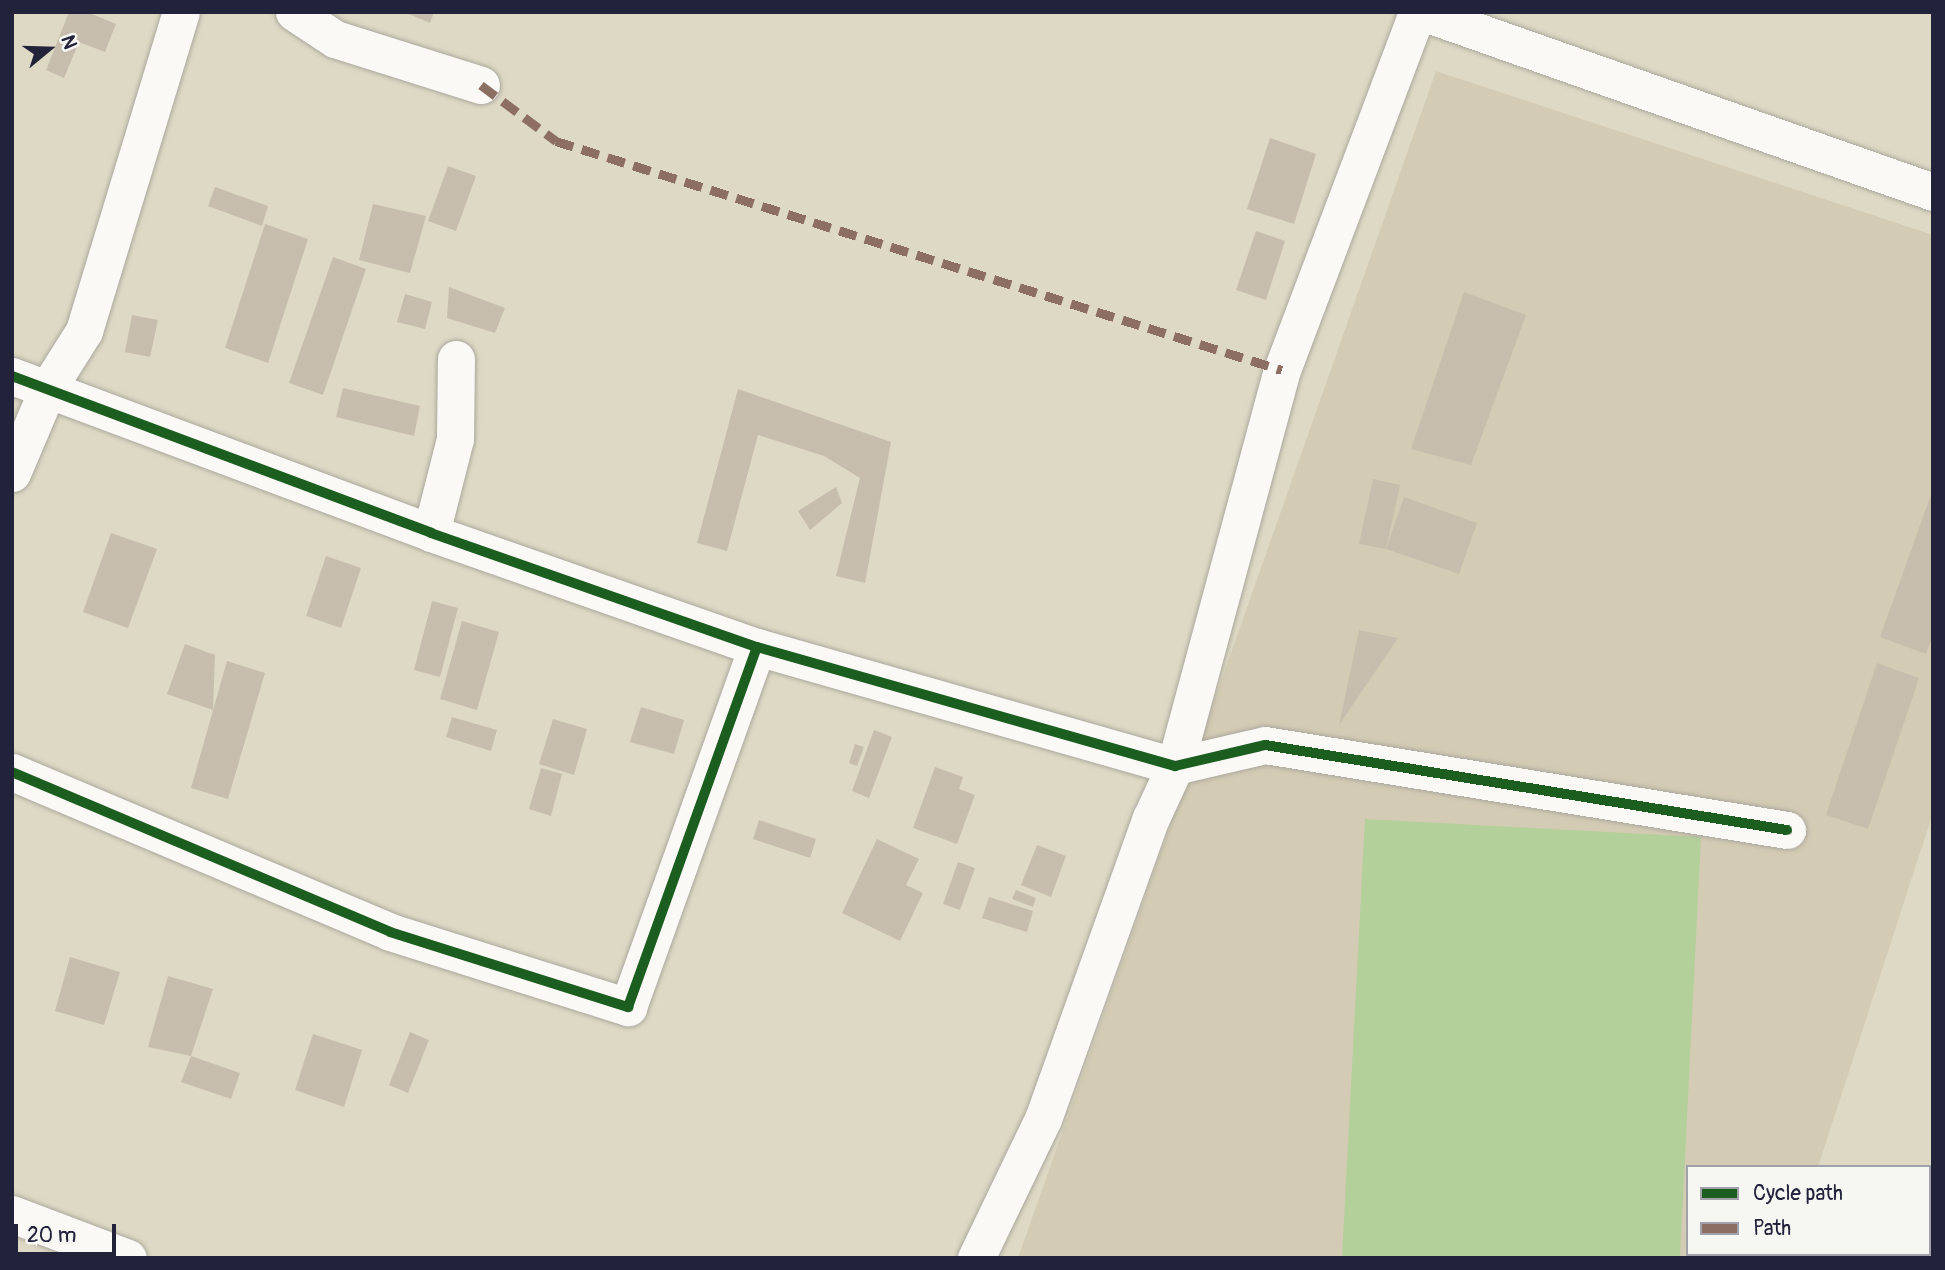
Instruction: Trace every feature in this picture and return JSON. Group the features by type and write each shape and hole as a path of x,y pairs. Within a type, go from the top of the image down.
{"street":[{"path":"12,473 48,388 83,331 181,12"},
{"path":"293,12 335,38 481,85"},
{"path":"976,1258 1044,1119 1151,818 1175,766 1282,370 1419,12 1933,192"},
{"path":"431,533 455,439 456,359"},
{"path":"12,376 431,533 757,647 1175,766 1265,745 1787,830"},
{"path":"12,772 390,932 628,1007 757,647"},
{"path":"12,1214 128,1258"}],"shaded area":[{"path":"1436,71 1933,235 1933,813 1819,1165 1686,1165 1686,1256 1789,1258 1018,1258"}],"green space":[{"path":"1365,819 1701,837 1680,1258 1342,1258"}],"building":[{"path":"69,12 87,12 116,24 105,52 79,42 64,78 46,70"},
{"path":"404,12 434,12 430,23"},
{"path":"1270,138 1316,154 1294,224 1247,209"},
{"path":"448,166 476,176 456,231 428,221"},
{"path":"215,187 268,206 262,226 208,206"},
{"path":"373,204 426,216 410,273 359,260"},
{"path":"265,224 308,239 268,363 225,348"},
{"path":"1256,231 1285,241 1266,300 1236,290"},
{"path":"333,257 366,269 323,395 289,383"},
{"path":"449,287 505,308 495,333 447,318"},
{"path":"1464,292 1526,315 1471,465 1411,449"},
{"path":"405,294 432,302 425,329 397,322"},
{"path":"132,315 158,320 150,357 125,352"},
{"path":"343,388 420,406 414,436 336,417"},
{"path":"738,389 891,442 865,583 836,576 860,478 824,456 758,435 727,551 697,543"},
{"path":"1373,479 1400,485 1386,549 1359,544"},
{"path":"836,487 842,503 810,530 798,511"},
{"path":"1932,492 1933,635 1926,654 1880,637"},
{"path":"1404,497 1477,523 1459,574 1386,549"},
{"path":"111,533 157,549 128,628 83,612"},
{"path":"326,556 361,568 341,628 306,616"},
{"path":"432,601 458,608 440,677 414,670"},
{"path":"462,621 499,632 477,710 440,699"},
{"path":"1359,630 1398,638 1339,725"},
{"path":"185,644 215,655 213,710 167,694"},
{"path":"227,661 265,673 228,799 191,788"},
{"path":"1877,663 1919,678 1868,829 1826,815"},
{"path":"641,707 684,720 674,754 630,742"},
{"path":"452,717 497,730 491,751 446,737"},
{"path":"553,719 587,729 574,775 539,764"},
{"path":"874,730 892,737 869,798 852,791"},
{"path":"855,744 864,747 857,766 849,763"},
{"path":"935,767 963,777 959,789 975,795 957,844 913,828"},
{"path":"541,768 562,774 551,816 529,809"},
{"path":"759,820 816,839 810,858 753,839"},
{"path":"877,839 919,859 906,885 923,893 900,941 842,913"},
{"path":"1037,845 1066,856 1051,897 1021,885"},
{"path":"958,862 975,868 960,910 943,904"},
{"path":"1016,890 1036,898 1033,907 1012,899"},
{"path":"989,897 1033,911 1027,932 982,918"},
{"path":"70,957 120,972 104,1025 55,1011"},
{"path":"168,976 213,989 191,1056 148,1047"},
{"path":"410,1032 429,1040 408,1093 389,1085"},
{"path":"313,1034 362,1050 344,1107 295,1090"},
{"path":"191,1056 240,1073 231,1099 181,1082"}],"marked path":[{"path":"481,85 556,141 1282,370"}],"cycle path":[{"path":"12,376 431,533 757,647 1175,766 1265,745 1787,830"},
{"path":"12,772 390,932 628,1007 757,647"}]}
